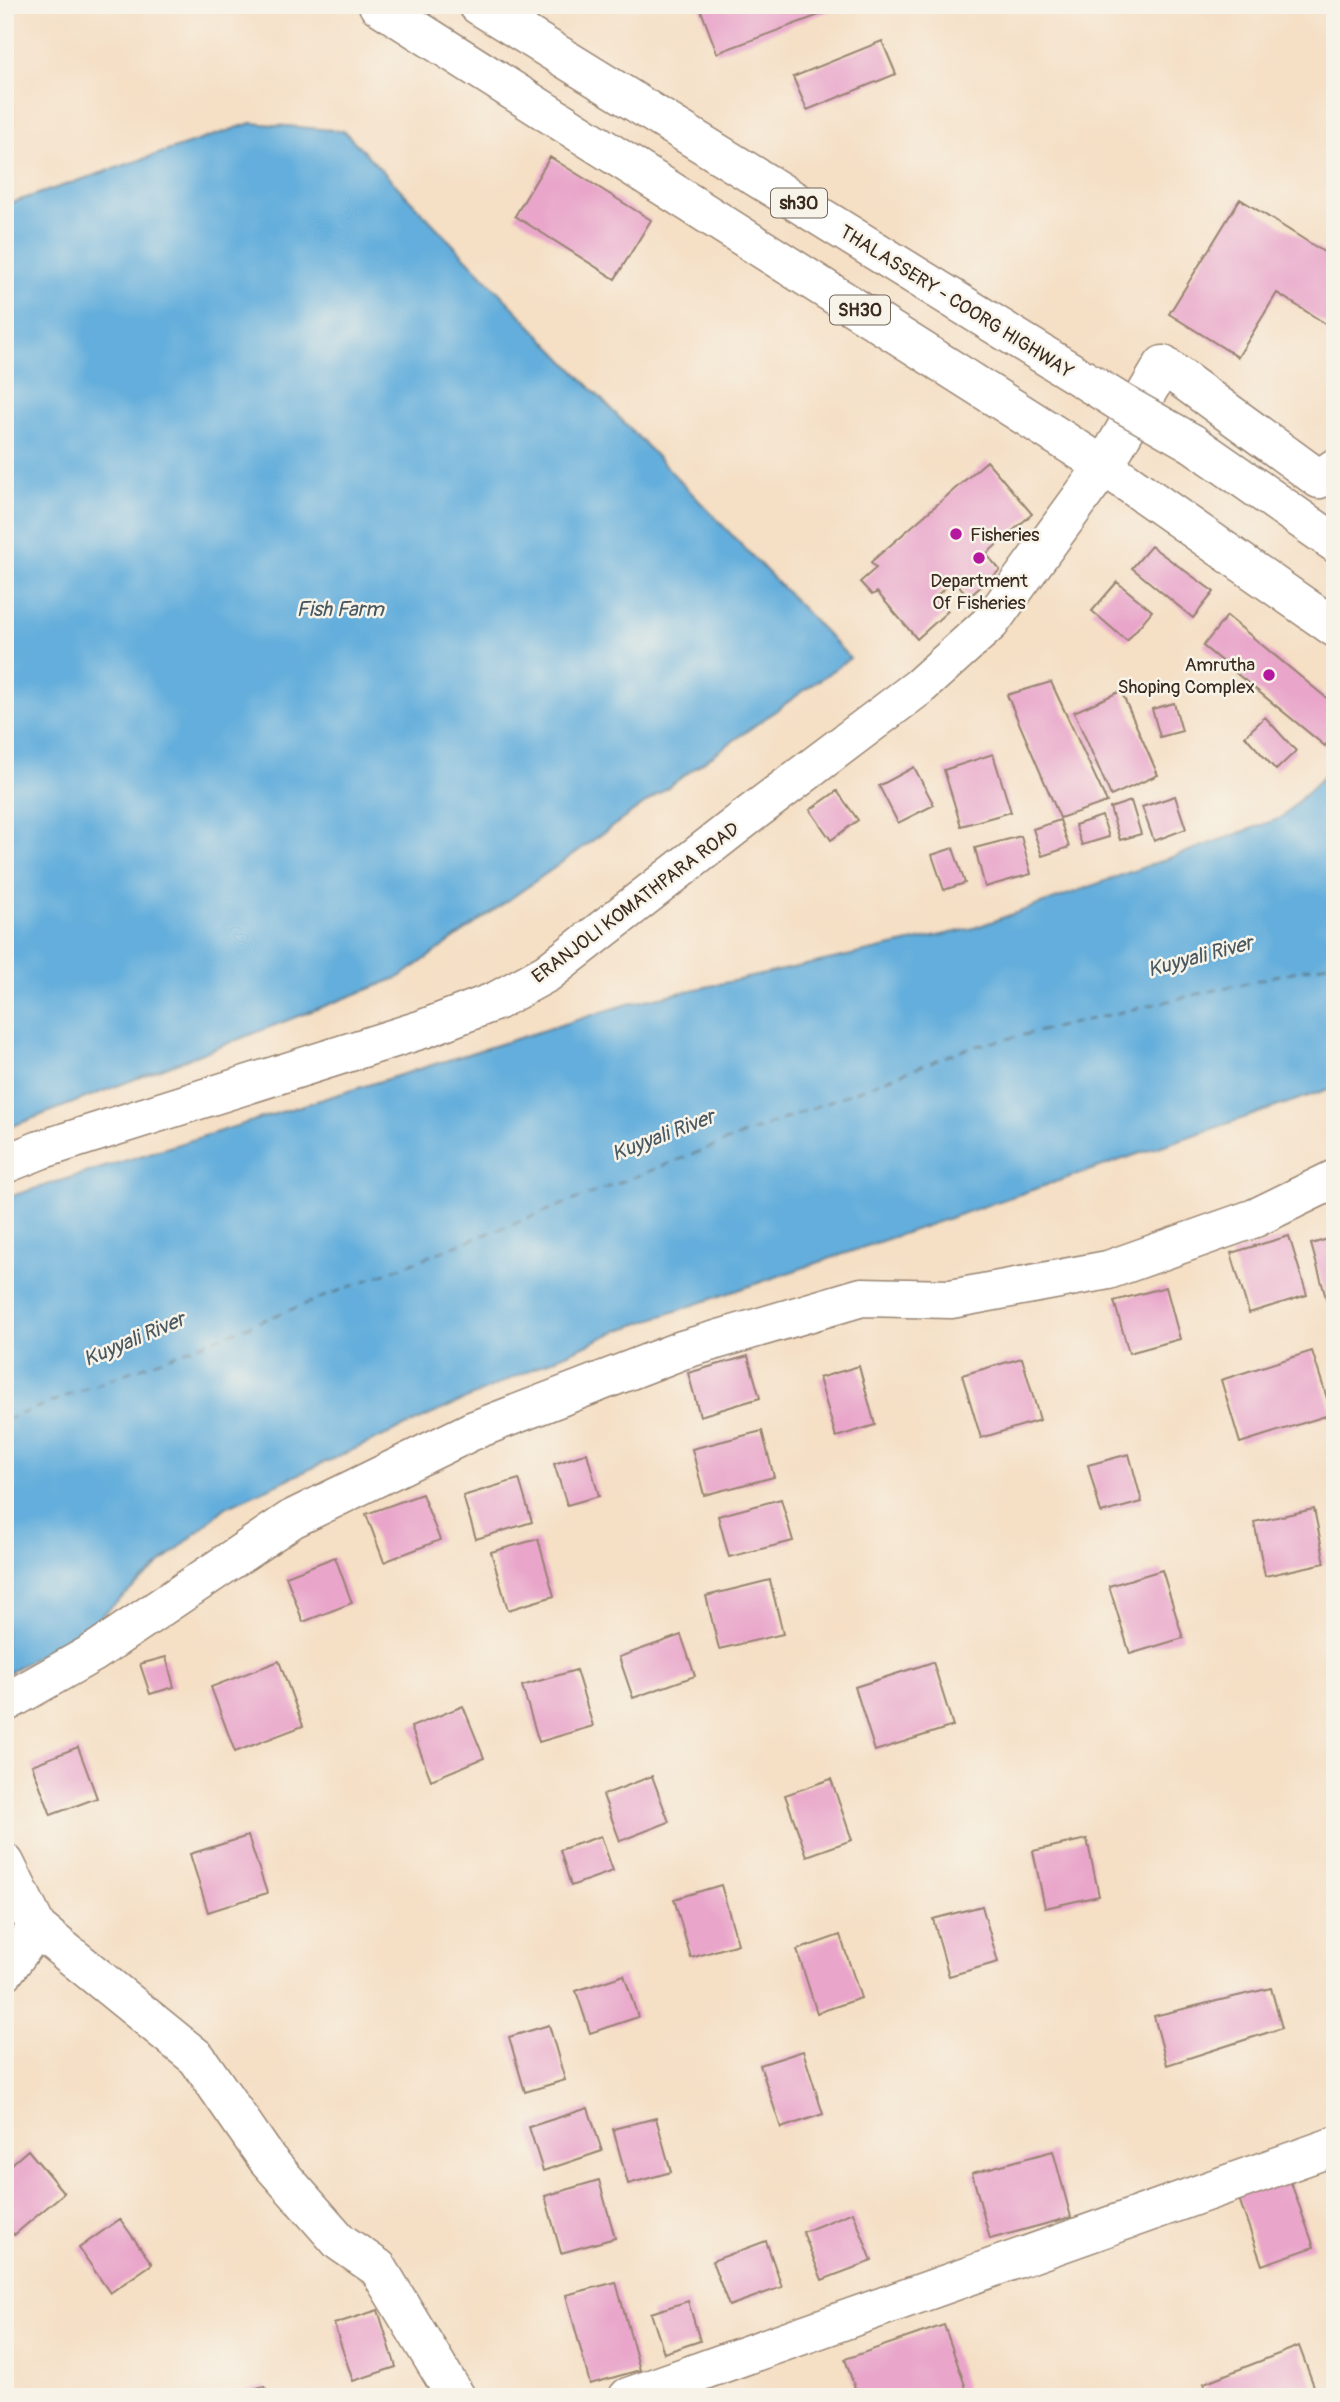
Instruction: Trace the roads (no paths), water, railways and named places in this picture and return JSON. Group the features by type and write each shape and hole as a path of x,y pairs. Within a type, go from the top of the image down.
{"main road":[{"name":"SH30","path":"378,5 1104,466 1335,628"},
{"name":"THALASSERY - COORG HIGHWAY","path":"478,5 1120,402 1192,443 1335,543"},
{"name":"ERANJOLI KOMATHPARA ROAD","path":"5,1164 40,1150 423,1029 496,1002 547,973 919,687 990,623 1104,466 1163,365 1319,479 1335,468"},
{"path":"5,1703 93,1653 292,1519 472,1431 682,1350 862,1297 951,1299 1108,1270 1255,1218 1335,1179"},
{"path":"5,1863 37,1928 197,2057 267,2159 340,2242 378,2268 456,2397"},
{"path":"5,1971 37,1928"},
{"path":"628,2397 1335,2146"}],"water":[{"name":"Fish Farm","path":"251,123 344,131 850,658 400,977 5,1129 5,205"},
{"name":"Kuyyali River","path":"1335,765 1335,1087 617,1331 226,1507 94,1622 5,1675 5,1198 628,1004 974,928 1281,818"}],"place":[{"name":"Fisheries","path":"956,534"},
{"name":"Department Of Fisheries","path":"979,558"},
{"name":"Amrutha Shoping Complex","path":"1269,675"}]}
